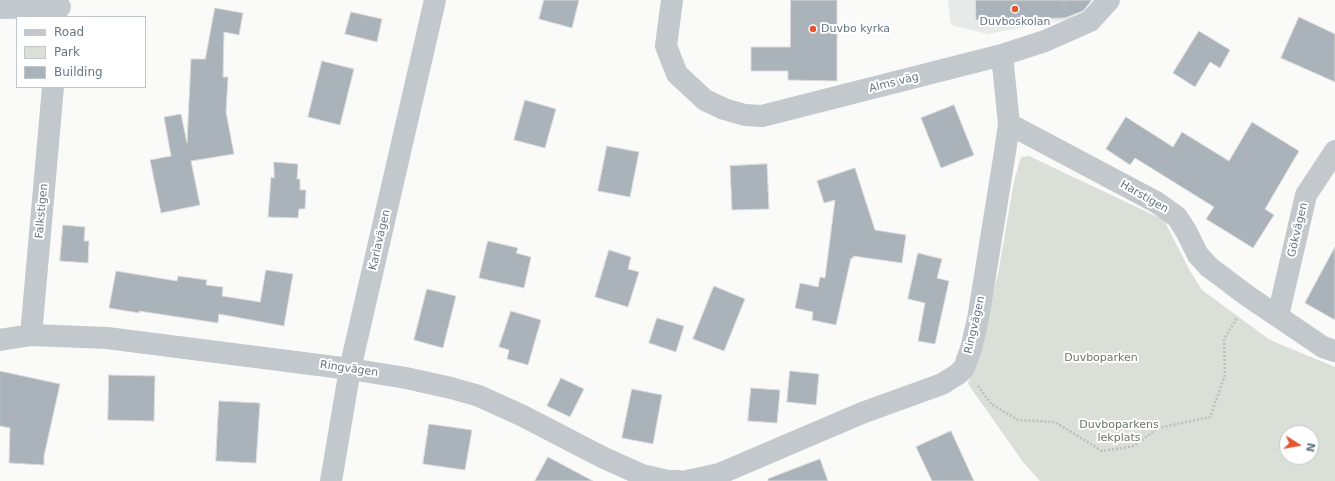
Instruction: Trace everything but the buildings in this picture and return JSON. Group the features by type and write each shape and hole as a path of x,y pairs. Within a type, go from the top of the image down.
{"street":[{"name":"Karlavägen","path":"331,481 350,369 435,0"},
{"name":"Alms väg","path":"672,0 666,46 677,74 705,100 724,109 738,113 762,116 1002,55 1045,41 1090,21 1109,0"},
{"path":"0,8 60,8"},
{"name":"Ringvägen","path":"687,481 719,474 862,413 942,384 958,374 964,368 978,319 1009,124 1002,55"},
{"name":"Falkstigen","path":"31,335 53,88"},
{"name":"Harstigen","path":"1009,124 1156,202 1177,217 1198,255 1209,267 1249,297 1323,347 1335,351"},
{"name":"Gökvägen","path":"1278,316 1306,195 1335,151"},
{"name":"Ringvägen","path":"0,340 31,335 107,338 350,369 406,378 479,396 523,416 602,457 642,474 668,481 678,481"}],"path":[{"path":"964,368 991,404 1018,420 1055,422 1102,451 1134,446 1158,428 1210,417 1225,375 1224,339 1249,297"}],"shaded area":[{"name":"Duvboskolan","path":"948,0 1091,0 1070,19 987,34 951,25"}],"green space":[{"name":"Duvboparken","path":"1029,156 1164,220 1190,271 1202,290 1270,340 1335,367 1335,481 1040,481 1023,462 968,384 998,274 1014,181 1021,157"}],"place":[{"name":"Duvboskolan","path":"1015,9"},
{"name":"Duvbo kyrka","path":"813,29"}],"park label":[{"name":"Duvboparkens lekplats","path":"1119,431"}]}
